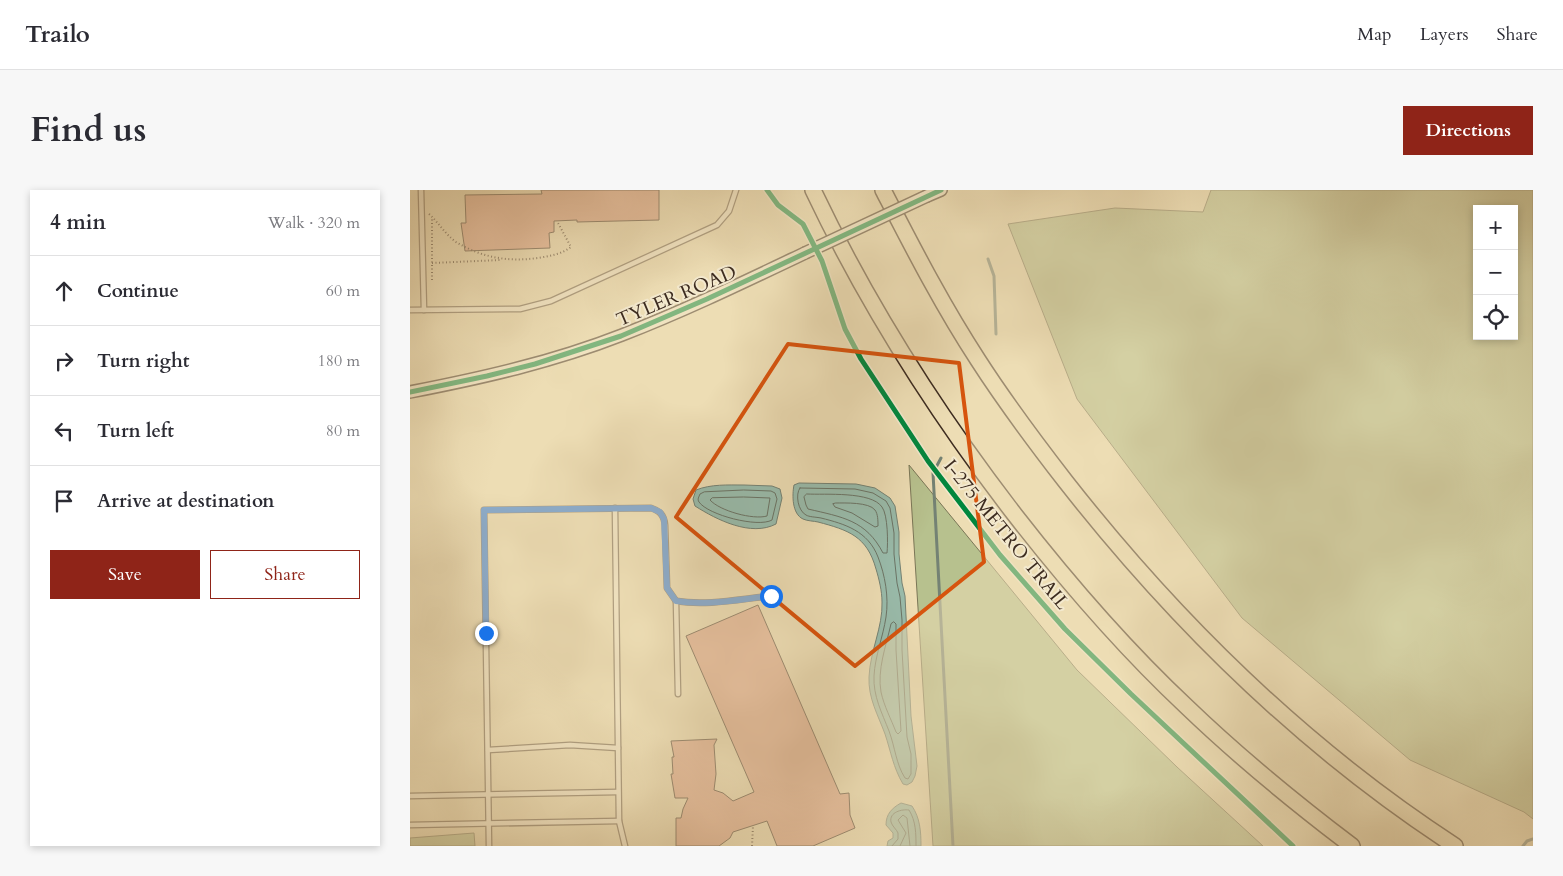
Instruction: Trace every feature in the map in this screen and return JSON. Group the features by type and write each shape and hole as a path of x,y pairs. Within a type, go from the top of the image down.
{"highway":[{"path":"813,190 866,293 924,388 986,477 1044,552 1108,626 1186,706 1270,781 1352,846"},
{"path":"883,190 948,312 978,360 1034,441 1111,538 1192,626 1273,704 1360,776 1455,846"}],"street":[{"name":"TYLER ROAD","path":"410,392 487,376 604,342 668,316 941,190"}],"lane":[{"path":"421,190 424,310"},
{"path":"410,310 520,309 551,301 717,225 729,211 736,190"},
{"path":"615,508 618,792 619,821 625,846"},
{"path":"489,846 484,510 651,508 660,512 663,515 665,525 667,588 676,601 678,694"},
{"path":"676,601 687,603 717,602 771,596"},
{"path":"488,750 570,745 618,748"},
{"path":"410,796 618,792"},
{"path":"410,825 619,821"}],"path":[{"path":"421,208 432,217 441,229 456,241 478,253 504,260"},
{"path":"432,217 432,280"},
{"path":"432,263 520,260 549,256 568,250 571,247 558,223"},
{"path":"752,826 752,846"}],"highlighted area":[{"path":"788,344 959,363 984,562 855,666 676,517"}],"green space":[{"path":"1211,190 1533,190 1533,819 1524,812 1410,760 1242,618 1077,399 1008,224 1115,208 1203,212"},
{"path":"909,465 1077,670 1177,767 1263,846 933,846"},
{"path":"474,833 475,846 410,846 410,838"}],"water":[{"path":"799,483 856,484 875,488 890,498 895,506 899,532 902,583 905,596 911,716 917,766 912,782 907,785 903,784 897,772 870,692 870,667 882,611 876,569 867,549 855,536 838,528 799,517 795,509 793,494 794,485"},
{"path":"714,486 772,486 780,489 782,498 776,524 766,528 745,528 713,517 695,506 693,499 696,490"},
{"path":"901,803 912,806 917,815 920,825 921,846 887,846 888,841 893,838 893,833 886,825 887,818 892,809"}],"building":[{"path":"541,190 659,190 659,220 554,221 554,232 549,233 550,248 465,251 461,223 466,223 465,195 542,194"},
{"path":"758,605 840,794 849,793 850,815 855,828 813,846 777,846 767,821 733,832 730,838 719,846 676,846 676,818 681,818 688,798 675,798 671,774 673,774 672,757 674,757 671,741 717,739 714,745 716,774 714,790 723,793 733,801 754,792 686,636"}],"waterway":[{"path":"988,259 994,276 996,334"},
{"path":"941,458 933,473 953,846"},
{"path":"1523,846 1527,841 1533,839"}],"cycle path":[{"name":"I-275 METRO TRAIL","path":"767,190 778,205 803,224 822,261 845,329 861,359 928,461 1000,555 1065,629 1131,694 1293,846"},
{"path":"410,392 535,364 621,336 707,299 941,190"}],"route":[{"path":"486,633 484,510 656,509 663,515 665,525 667,588 676,601 687,603 717,602 771,596"}]}
